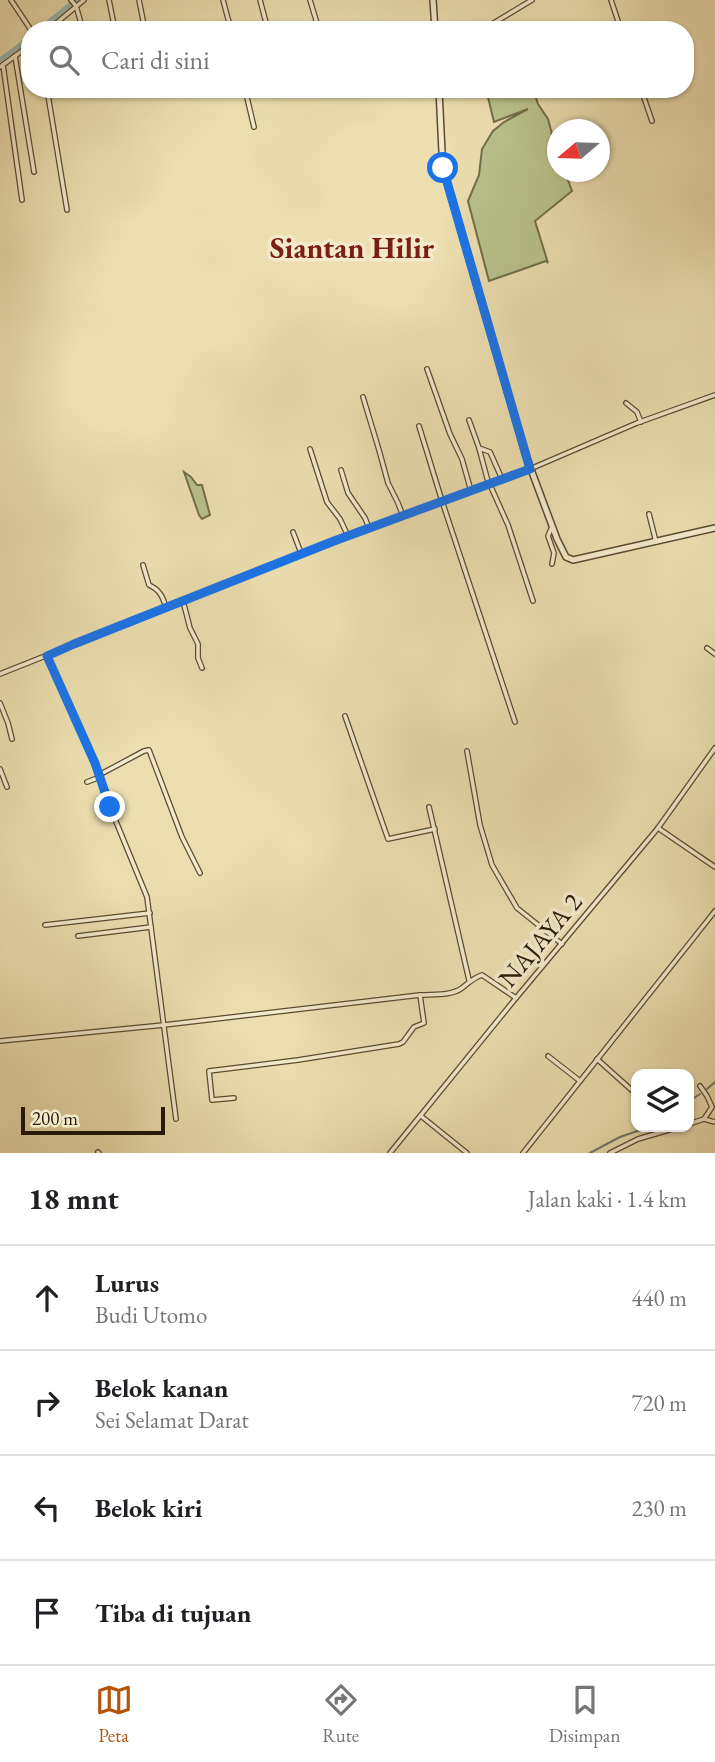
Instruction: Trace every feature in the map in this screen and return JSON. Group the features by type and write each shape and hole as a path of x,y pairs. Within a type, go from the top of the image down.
{"street":[{"path":"11,0 25,21"},
{"path":"57,21 74,4 84,0"},
{"path":"109,0 113,21"},
{"path":"139,0 143,21"},
{"path":"223,0 229,21"},
{"path":"260,0 266,21"},
{"path":"310,0 316,21"},
{"path":"433,0 434,21"},
{"path":"497,21 532,0"},
{"path":"611,0 618,21"},
{"path":"74,4 80,21"},
{"path":"21,52 1,66 22,200"},
{"path":"15,56 21,93"},
{"path":"22,98 34,173"},
{"path":"48,98 67,210"},
{"path":"247,98 254,127"},
{"path":"439,98 446,179 529,466 566,557 569,559 715,528"},
{"path":"644,98 652,121"},
{"path":"427,369 450,434 463,459 471,491"},
{"path":"0,674 300,552 441,499 502,480 640,420 715,395"},
{"path":"363,397 387,480 402,513"},
{"path":"626,403 637,412 640,420"},
{"path":"469,420 487,478 508,525 533,601"},
{"path":"419,426 515,722"},
{"path":"479,448 490,452 502,480"},
{"path":"310,449 327,502 347,534"},
{"path":"341,470 348,493 368,527"},
{"path":"649,514 656,542"},
{"path":"552,527 548,536 554,553 552,564"},
{"path":"293,532 300,552"},
{"path":"143,565 149,585 156,588 166,606"},
{"path":"183,601 190,628 198,644 198,658 202,668"},
{"path":"708,648 715,654"},
{"path":"47,656 146,892 176,1119"},
{"path":"0,704 12,739"},
{"path":"345,716 388,839 435,829"},
{"name":"NAJAYA 2","path":"390,1153 658,828 715,748"},
{"path":"87,782 149,750 182,838 200,873"},
{"path":"467,751 480,825 492,865 517,908 562,944"},
{"path":"0,769 7,787"},
{"path":"429,807 469,980"},
{"path":"658,828 715,867"},
{"path":"45,925 149,912"},
{"path":"523,1153 715,912"},
{"path":"78,936 151,927"},
{"path":"0,1041 455,991 469,980 482,975 516,998"},
{"path":"234,1098 212,1100 209,1071 399,1044 414,1027 424,1023 420,995"},
{"path":"548,1056 580,1081"},
{"path":"597,1059 631,1090"},
{"path":"700,1086 712,1107 704,1119"},
{"path":"421,1116 467,1153"},
{"path":"694,1122 704,1119 715,1122"},
{"path":"610,1153 638,1139 660,1132"}],"green space":[{"path":"488,98 536,98 548,119 547,182 569,182 572,191 535,221 548,263 546,261 489,281 468,201 479,175 482,149 493,131 528,109 494,122"},
{"path":"184,472 197,485 202,485 210,515 202,519 199,515"}],"waterway":[{"path":"50,21 76,0"},
{"path":"0,60 21,45"},
{"path":"707,1089 715,1082"},
{"path":"694,1098 700,1094"},
{"path":"590,1153 634,1132"}],"district":[{"name":"Siantan Hilir","path":"352,247"}],"route":[{"path":"110,807 95,763 47,656 334,541 530,469 443,168"}]}
